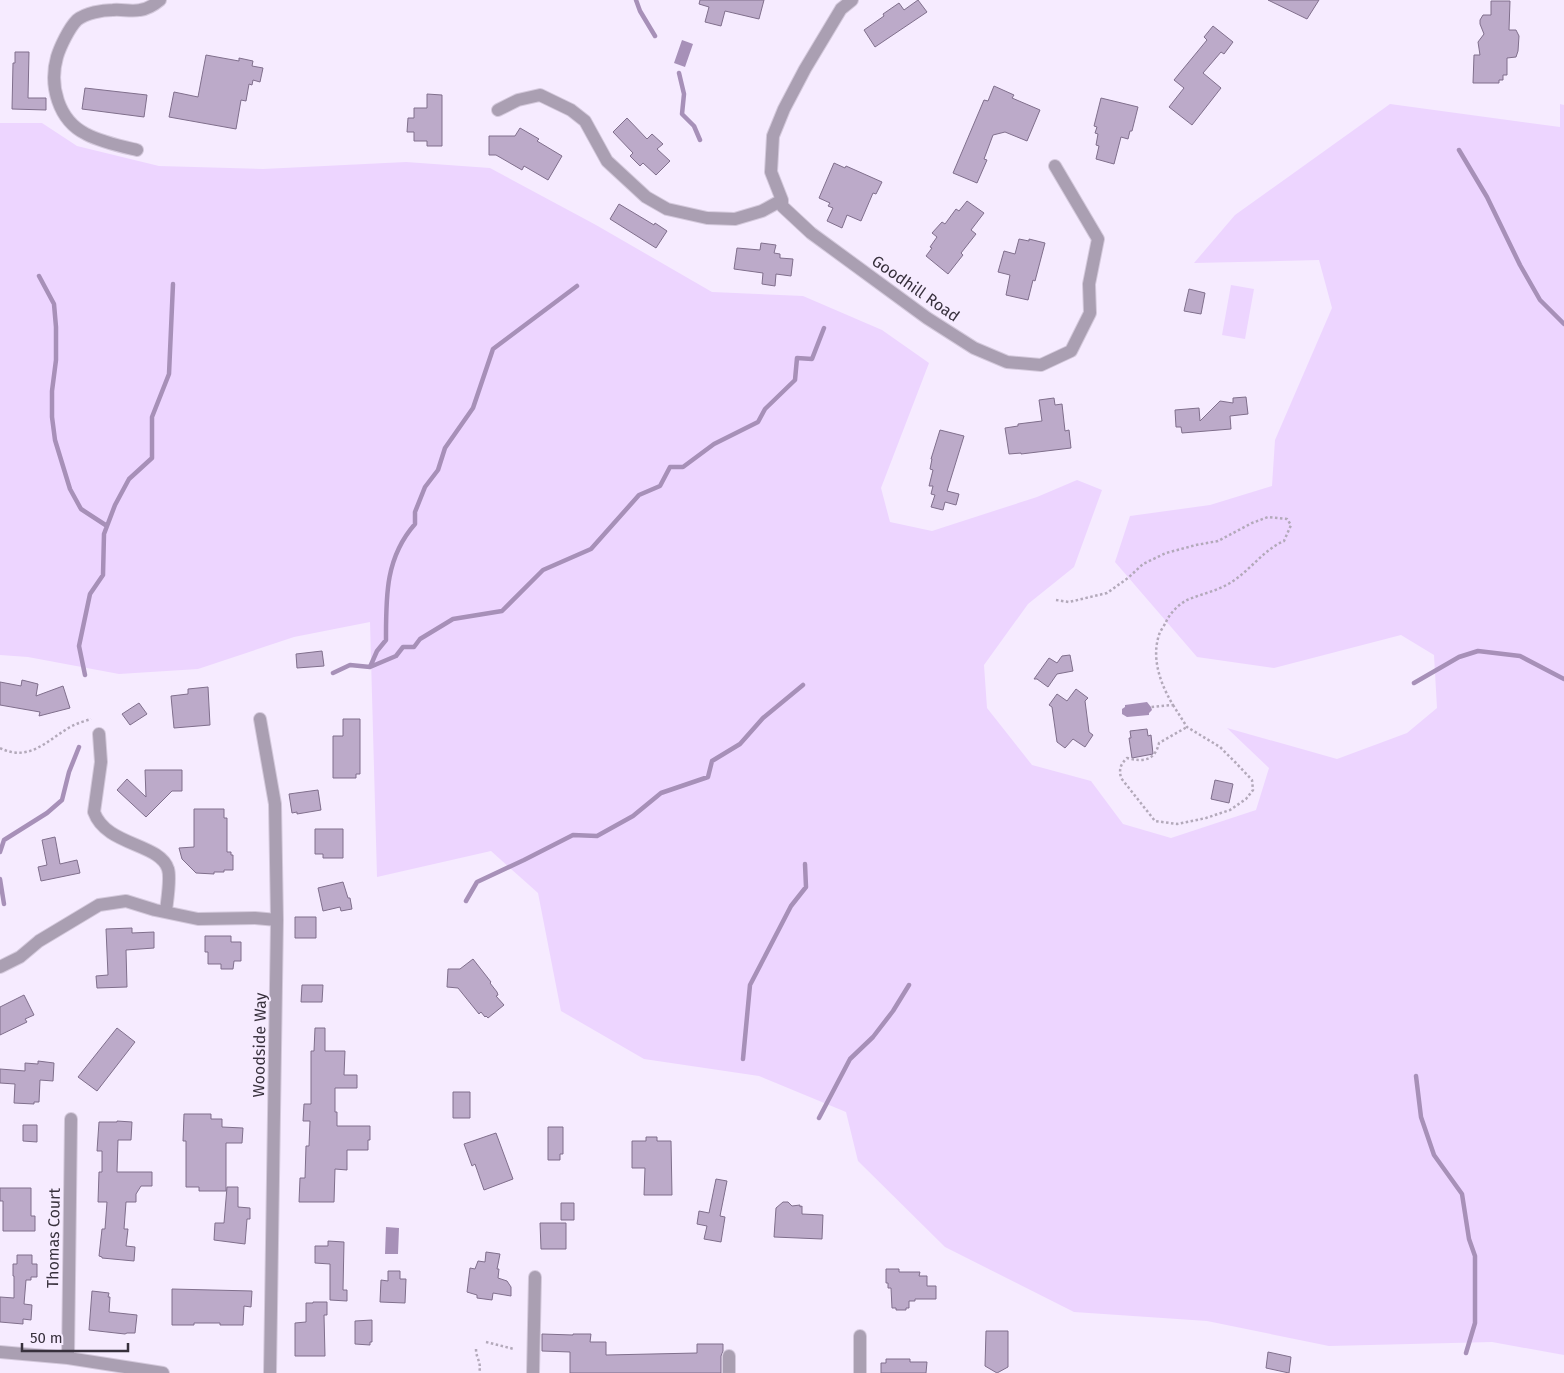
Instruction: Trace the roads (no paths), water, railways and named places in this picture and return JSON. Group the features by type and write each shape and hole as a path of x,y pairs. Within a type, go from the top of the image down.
{"street":[{"path":"137,150 85,134 75,126 64,114 59,103 54,88 54,68 59,52 76,21 86,15 103,11 142,10 160,0"},
{"name":"Goodhill Road","path":"852,0 841,9 805,69 784,109 773,136 771,172 782,200 782,206 811,233 927,318 974,348 1007,362 1041,365 1071,351 1090,313 1089,284 1098,239 1055,166"},
{"path":"498,110 518,100 540,95 571,110 585,121 608,161 646,197 667,210 707,218 735,219 762,211 782,200"},
{"name":"Woodside Way","path":"260,719 275,804 278,920 270,1373"},
{"path":"98,734 101,762 94,812 104,828 118,838 154,854 168,868 166,911"},
{"path":"0,967 20,957 39,941 98,905 126,901 155,910 198,918 278,920"},
{"name":"Thomas Court","path":"68,1358 71,1119"},
{"path":"533,1373 535,1277"},
{"path":"860,1336 860,1373"},
{"path":"0,1352 68,1358 163,1373"},
{"path":"729,1356 729,1373"}],"waterway":[{"path":"636,0 640,11 655,36"},
{"path":"679,73 684,94 682,114 694,126 700,140"},
{"path":"1459,150 1487,197 1520,265 1540,300 1564,324"},
{"path":"39,276 54,304 56,360 52,391 52,417 55,440 70,489 81,509 107,526"},
{"path":"85,675 79,646 90,594 103,575 104,534 115,505 129,479 152,458 152,417 169,374 173,284"},
{"path":"370,667 377,651 386,640 387,593 389,579 398,550 415,524 415,512 425,487 438,470 445,448 473,408 493,349 577,286"},
{"path":"333,673 350,665 370,667 396,656 403,647 414,647 420,639 453,619 502,611 543,570 591,549 639,495 660,486 670,467 683,467 714,444 758,422 765,409 795,380 797,358 812,359 824,328"},
{"path":"1414,683 1459,657 1478,651 1520,656 1564,679"},
{"path":"466,901 477,882 573,835 597,836 633,816 661,793 708,777 712,761 740,744 763,718 803,685"},
{"path":"0,852 4,840 47,813 62,800 69,772 79,747"},
{"path":"743,1059 750,985 791,906 806,887 805,864"},
{"path":"0,879 4,904"},
{"path":"819,1118 850,1059 873,1037 893,1011 909,985"},
{"path":"1416,1076 1421,1117 1434,1155 1462,1194 1469,1239 1475,1256 1475,1323 1466,1353"}]}
